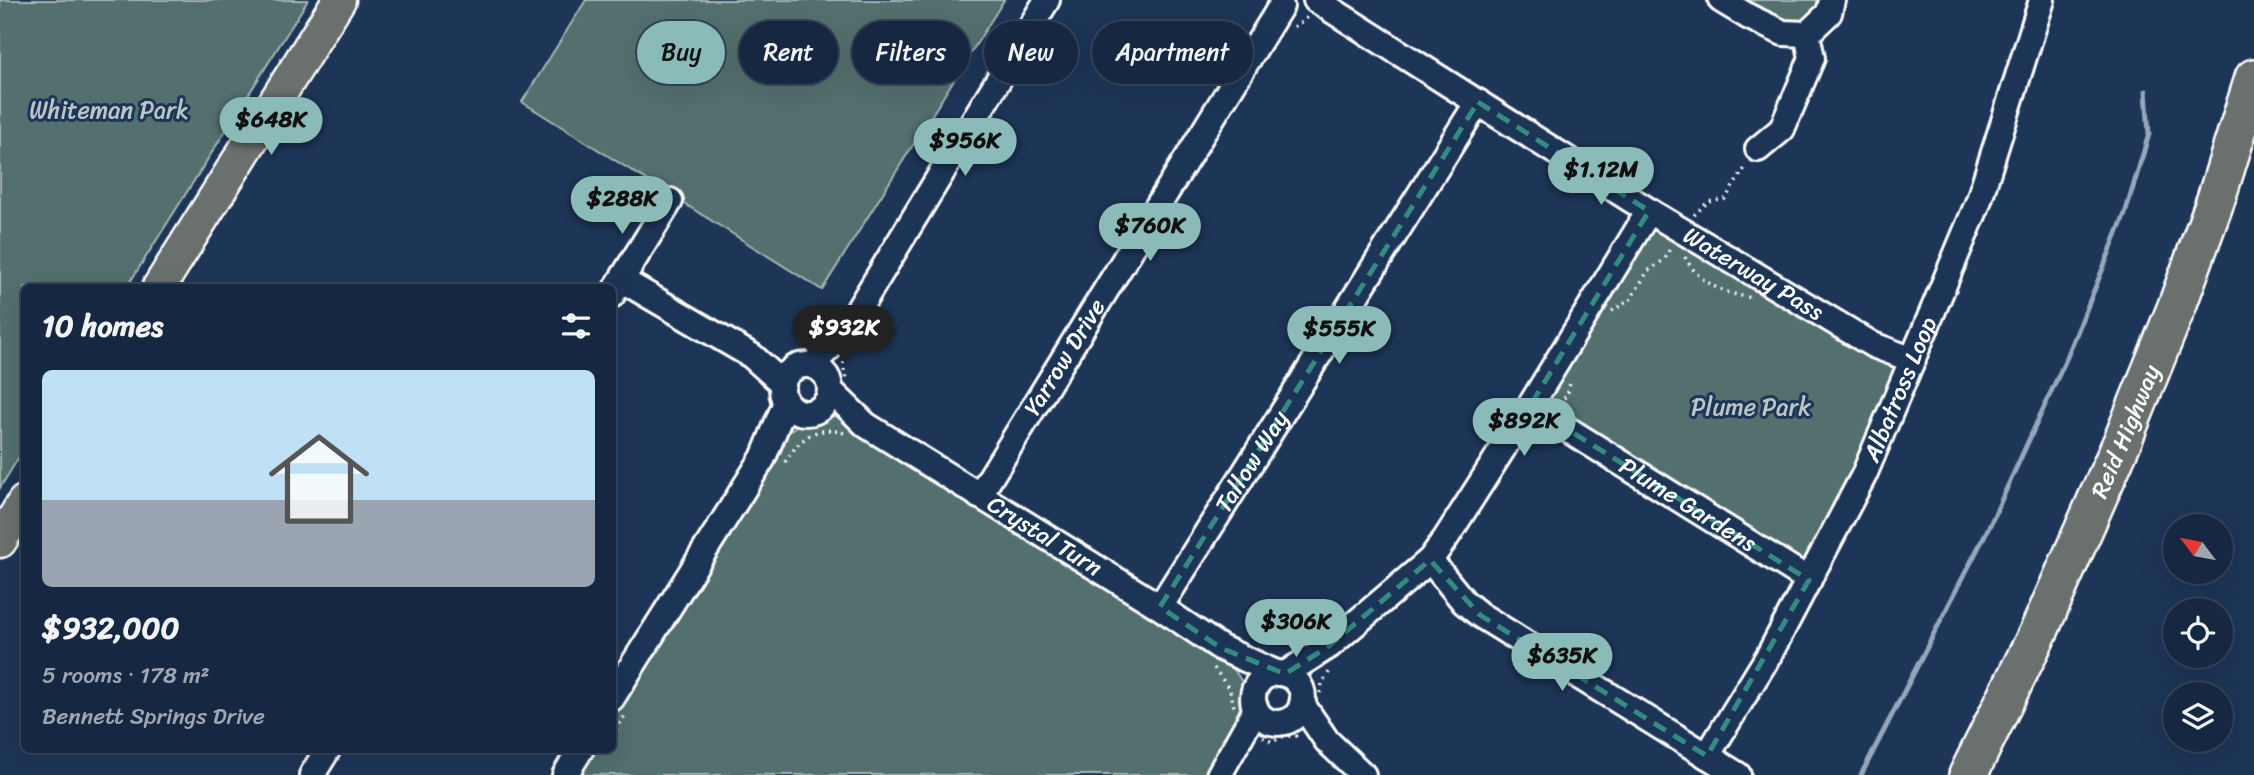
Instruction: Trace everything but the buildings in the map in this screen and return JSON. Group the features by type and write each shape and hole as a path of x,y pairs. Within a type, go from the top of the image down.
{"highway":[{"name":"Reid Highway","path":"1968,775 2039,631 2127,429 2177,306 2216,199 2254,78"},
{"name":"Reid Highway","path":"1991,775 2058,640 2143,445 2254,155"}],"main road":[{"path":"161,284 339,0"},
{"path":"0,541 21,507"}],"street":[{"path":"620,706 771,465 822,399 844,333 1047,0"},
{"path":"1278,3 1298,8 1310,0"},
{"name":"Waterway Pass","path":"1316,0 1649,211 1678,233 1873,345 1913,360"},
{"path":"1721,0 1783,33 1807,34 1829,13 1832,0"},
{"name":"Albatross Loop","path":"1707,756 1769,655 1864,475 1978,203 2042,0"},
{"name":"Yarrow Drive","path":"979,496 1278,3"},
{"path":"1758,149 1782,129 1812,58 1807,34"},
{"name":"Tallow Way","path":"1160,607 1478,102"},
{"path":"670,201 617,288 794,380"},
{"path":"1273,709 1329,646 1430,560 1530,406 1649,211"},
{"path":"771,465 794,380 844,333"},
{"name":"Crystal Turn","path":"794,380 820,369 822,399 856,429 979,496 1160,607 1215,656 1280,673"},
{"path":"794,380 793,409 822,399"},
{"name":"Plume Gardens","path":"1530,406 1809,580"},
{"path":"1430,560 1464,602 1480,615 1738,775"},
{"path":"1273,709 1257,685 1262,679 1280,673 1329,646"},
{"path":"1215,656 1273,709 1327,741 1363,775"},
{"path":"1225,766 1261,735 1273,709 1297,681 1280,673"},
{"path":"312,775 326,753"},
{"path":"565,775 579,753"}],"path":[{"path":"1609,313 1630,300 1648,271 1665,259 1678,233 1708,202 1725,199 1758,149"},
{"path":"1556,403 1567,396 1572,373"},
{"path":"771,465 803,438 829,431 856,429"},
{"path":"1215,656 1233,699 1273,709"}],"highlighted area":[{"path":"1478,102 1649,211 1530,406 1809,580 1707,756 1480,615 1430,560 1329,646 1285,674 1221,648 1160,607"}],"green space":[{"name":"Whiteman Park","path":"0,0 308,0 129,284 21,284 21,454 0,488"},
{"path":"586,0 1004,0 991,21 984,21 984,32 970,54 970,21 852,21 852,84 951,84 822,290 522,102"},
{"path":"1721,0 1832,0 1807,34"},
{"name":"Plume Park","path":"1649,211 1913,360 1809,580 1530,406"},
{"path":"817,411 866,425 1221,648 1253,700 1219,775 565,775 579,753 616,753 616,693 763,458 809,413"}],"waterway":[{"path":"1861,775 1989,527 2067,357 2125,214 2149,134 2146,91"}]}
